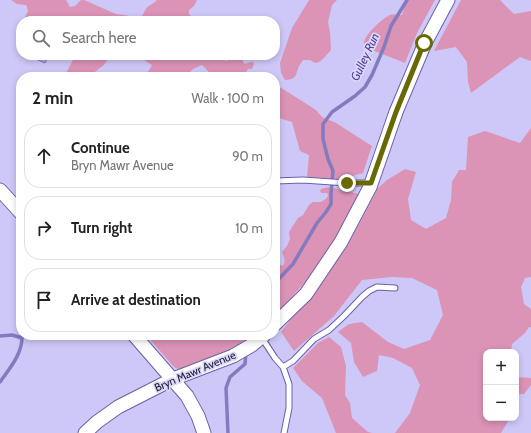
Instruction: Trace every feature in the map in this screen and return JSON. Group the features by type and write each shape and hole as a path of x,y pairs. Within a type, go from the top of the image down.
{"street":[{"path":"280,319 306,294 342,242 371,183 396,112 424,43 448,0"},
{"path":"0,190 16,208"},
{"path":"138,340 188,396 198,416 204,433"},
{"name":"Bryn Mawr Avenue","path":"85,433 97,422 118,407 173,379 233,356 257,340"}],"lane":[{"path":"280,181 303,180 371,183"},
{"path":"283,367 293,361 314,339 328,330 344,316 369,290 377,287 395,288"},
{"path":"260,340 283,367 289,384 289,408 284,433"}],"shaded area":[{"path":"11,0 66,0 70,7 75,6 81,0 84,0 116,14 129,16 26,16 28,11 26,5 17,4"},
{"path":"157,0 197,0 194,6 189,10 190,16 142,16 147,8"},
{"path":"309,0 337,0 332,5 328,22 331,50 319,62 315,63 310,60 303,60 294,78 285,80 281,73 280,63 292,28"},
{"path":"406,0 435,0 417,33 405,63 367,48 364,43 370,31 383,20 390,15 402,15"},
{"path":"461,0 500,0 514,14 531,11 531,61 520,57 471,93 468,82 467,62 456,47 434,51"},
{"path":"38,60 46,60 45,63"},
{"path":"73,60 108,60 104,65 95,72 67,72"},
{"path":"144,60 243,60 245,64 253,62 254,64 252,69 248,69 246,72 209,72 202,65 190,72 148,72 152,65"},
{"path":"280,87 316,110 322,117 336,123 372,146 363,173 339,179 307,177 309,155 300,151 292,122 280,118"},
{"path":"531,128 531,277 525,278 521,287 524,304 531,309 531,327 529,327 525,333 512,344 511,349 483,349 483,421 508,421 501,433 395,433 410,413 420,385 412,368 393,358 379,355 377,371 363,377 354,362 351,343 338,332 349,324 362,322 388,342 404,349 430,340 443,315 437,290 412,278 392,277 362,280 334,316 294,351 281,332 348,245 378,188 387,180 405,169 416,172 408,199 411,220 426,229 446,218 451,200 452,182 459,170 466,170 468,137 485,131 520,143"},
{"path":"329,187 363,195 336,239 309,278 280,310 280,264 283,266 285,261 282,252 290,239 289,232 298,218 303,215 309,205 313,202 321,202 327,198 327,193 320,192 321,189"},
{"path":"329,337 341,347 346,366 345,395 350,403 352,418 368,432 372,433 336,433 322,398 302,381 293,368 318,343"},
{"path":"150,340 246,340 223,355 182,371 174,367"},
{"path":"519,377 531,378 531,385 524,394 519,394"}],"waterway":[{"name":"Gulley Run","path":"280,278 293,264 317,223 331,204 333,171 323,139 323,124 332,112 365,87 384,47 391,26 407,0"},
{"path":"0,336 16,336"},
{"name":"Gulley Run","path":"0,382 12,366 18,354 22,340"},
{"path":"228,433 226,388 230,377 245,364 246,352"}],"route":[{"path":"347,183 371,183 396,112 424,43"}]}
